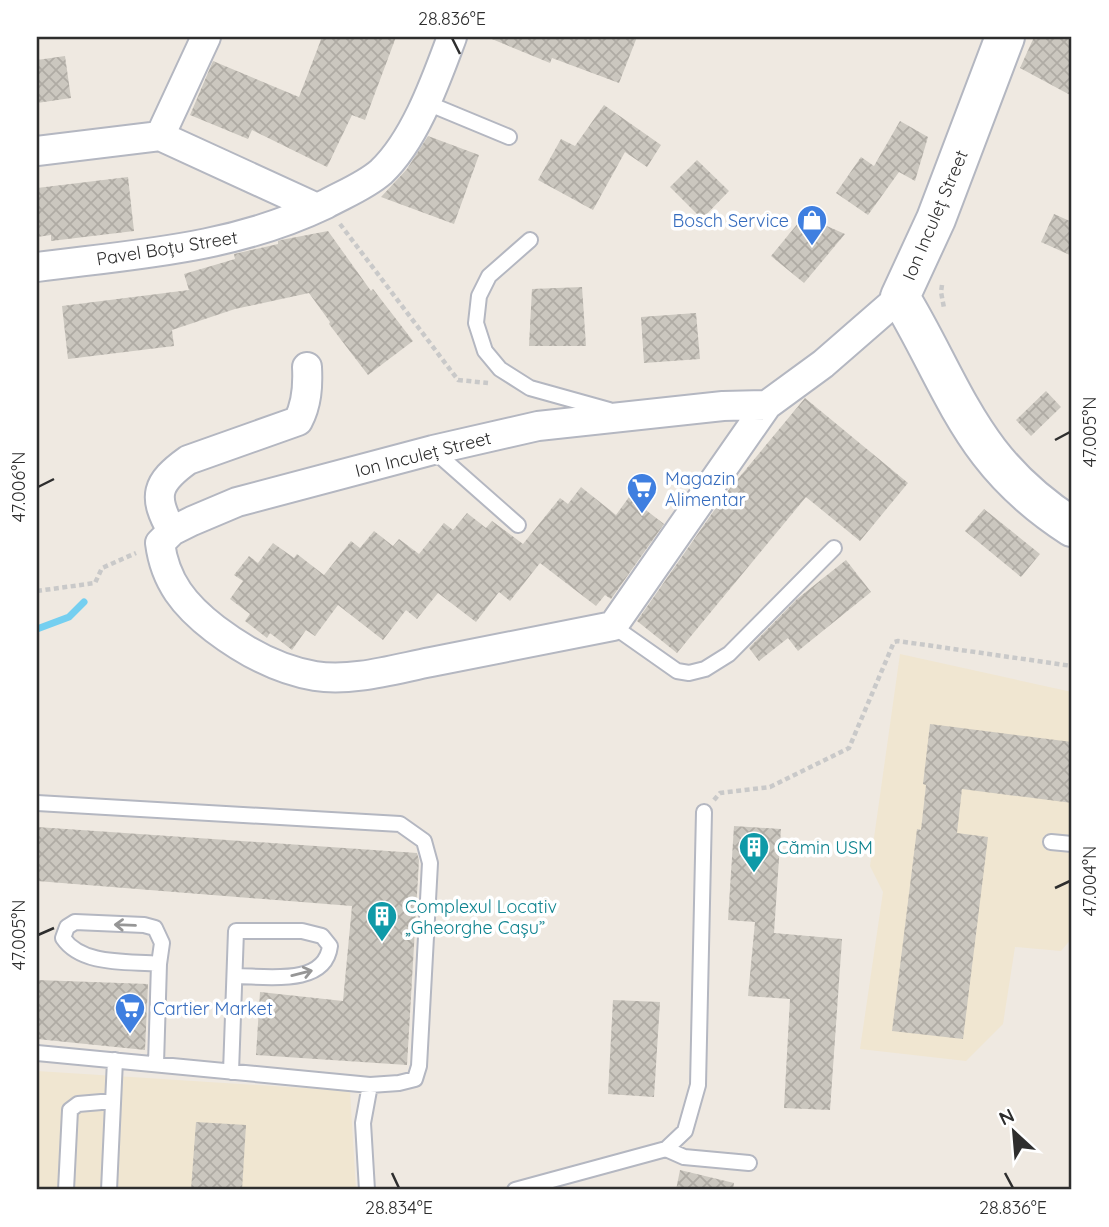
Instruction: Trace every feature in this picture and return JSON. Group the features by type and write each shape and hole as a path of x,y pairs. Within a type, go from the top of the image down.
{"main road":[{"name":"Ion Inculeț Street","path":"901,297 936,219 1006,37"},
{"path":"901,297 963,411 989,451 1043,508 1072,527"}],"street":[{"path":"160,136 206,37"},
{"name":"Pavel Boțu Street","path":"37,267 184,249 226,241 317,208 366,183 382,171 427,103 452,37"},
{"path":"37,151 160,136 317,208"},
{"name":"Ion Inculeț Street","path":"166,537 237,502 433,450 538,426 723,406 767,405 823,364 901,297"},
{"path":"307,367 308,384 304,409 298,421 188,460 173,471 161,488 160,511 166,537 162,560 178,595 196,614 257,656 316,676 339,677 382,672 613,626 767,405"}],"lane":[{"path":"427,103 509,137"},
{"path":"530,240 489,276 479,296 476,323 485,351 500,369 530,388 626,415"},
{"path":"433,450 519,525"},
{"path":"613,626 677,671 689,673 705,669 729,654 834,548"},
{"path":"37,803 400,824 424,841 430,863 419,1066 415,1079 370,1085 37,1053"},
{"path":"524,1189 666,1149 685,1131 698,1085 704,812"},
{"path":"1052,842 1072,844"},
{"path":"156,1064 162,943 155,928 144,925 75,922 67,928 63,938 69,948 87,957 159,964"},
{"path":"231,1072 236,931 302,931 322,936 330,946 329,958 320,967 303,976 235,976"},
{"path":"109,1190 115,1060"},
{"path":"367,1190 363,1123 370,1085"},
{"path":"66,1190 70,1110 78,1104 113,1101"},
{"path":"666,1149 684,1157 749,1163"}],"path":[{"path":"317,208 332,215 344,227 458,380 530,388"},
{"path":"943,280 940,292 946,319"},
{"path":"37,591 95,583 102,568 166,537"},
{"path":"704,812 720,793 770,787 849,748 894,642 1072,666"}],"shaded area":[{"path":"900,654 1072,692 1072,938 1061,951 1015,947 1003,1024 966,1061 860,1049 883,892 870,866"},
{"path":"37,1071 350,1091 356,1190 37,1190"}],"building":[{"path":"322,37 396,37 365,120 352,115 327,167 252,130 248,139 190,115 213,61 299,97"},
{"path":"487,37 637,37 619,83 552,58 550,63"},
{"path":"1034,37 1072,37 1072,96 1020,68"},
{"path":"65,56 71,98 37,103 37,60"},
{"path":"604,105 661,145 647,167 625,152 593,210 538,180 561,139 575,146"},
{"path":"900,121 928,137 915,181 899,172 868,215 836,193 861,157 874,166"},
{"path":"428,136 479,155 454,224 381,197 407,169"},
{"path":"697,160 729,191 702,219 670,187"},
{"path":"128,177 134,231 51,241 51,235 37,237 37,188"},
{"path":"1054,214 1072,222 1072,256 1041,242"},
{"path":"804,216 845,234 804,283 771,256"},
{"path":"328,231 371,291 373,289 413,341 368,375 309,293 235,309 172,330 174,346 68,359 62,306 189,290 184,274 235,259 234,254 278,244 281,240"},
{"path":"582,287 586,346 529,346 532,289"},
{"path":"696,313 700,359 644,363 641,317"},
{"path":"1046,391 1061,407 1031,436 1016,420"},
{"path":"805,398 908,483 860,541 806,497 677,653 637,621 727,492"},
{"path":"581,487 616,515 629,497 664,524 611,599 605,595 596,606 540,563 510,601 499,592 476,622 438,593 417,619 406,610 383,640 338,605 315,636 306,630 292,650 270,633 267,638 245,621 250,614 230,599 243,581 234,575 249,556 258,563 273,543 294,558 297,554 324,575 351,541 360,548 374,531 393,546 399,539 419,554 444,523 453,530 467,513 486,528 492,521 523,544 560,498 568,504"},
{"path":"984,509 1040,554 1021,577 965,531"},
{"path":"846,560 871,592 798,651 788,638 759,661 749,648 797,599"},
{"path":"930,724 1072,742 1072,803 962,789 957,833 988,837 963,1039 892,1031 917,829 921,830"},
{"path":"734,826 781,829 774,933 842,939 830,1110 784,1108 790,999 748,996 755,922 728,920"},
{"name":"Complexul Locativ „Gheorghe Cașu”","path":"37,827 417,853 419,860 407,1065 256,1055 260,992 343,1001 352,906 37,881"},
{"path":"37,980 148,984 145,1050 37,1039"},
{"path":"613,1000 660,1002 654,1097 608,1094"},
{"path":"196,1122 246,1125 242,1190 191,1190"},
{"path":"680,1170 734,1183 733,1190 676,1190"}],"waterway":[{"path":"37,629 69,617 84,602"}],"place":[{"name":"Bosch Service","path":"812,247"},
{"name":"Magazin Alimentar","path":"642,515"},
{"name":"Cămin USM","path":"754,874"},
{"name":"Complexul Locativ „Gheorghe Cașu”","path":"382,943"},
{"name":"Cartier Market","path":"130,1035"}]}
